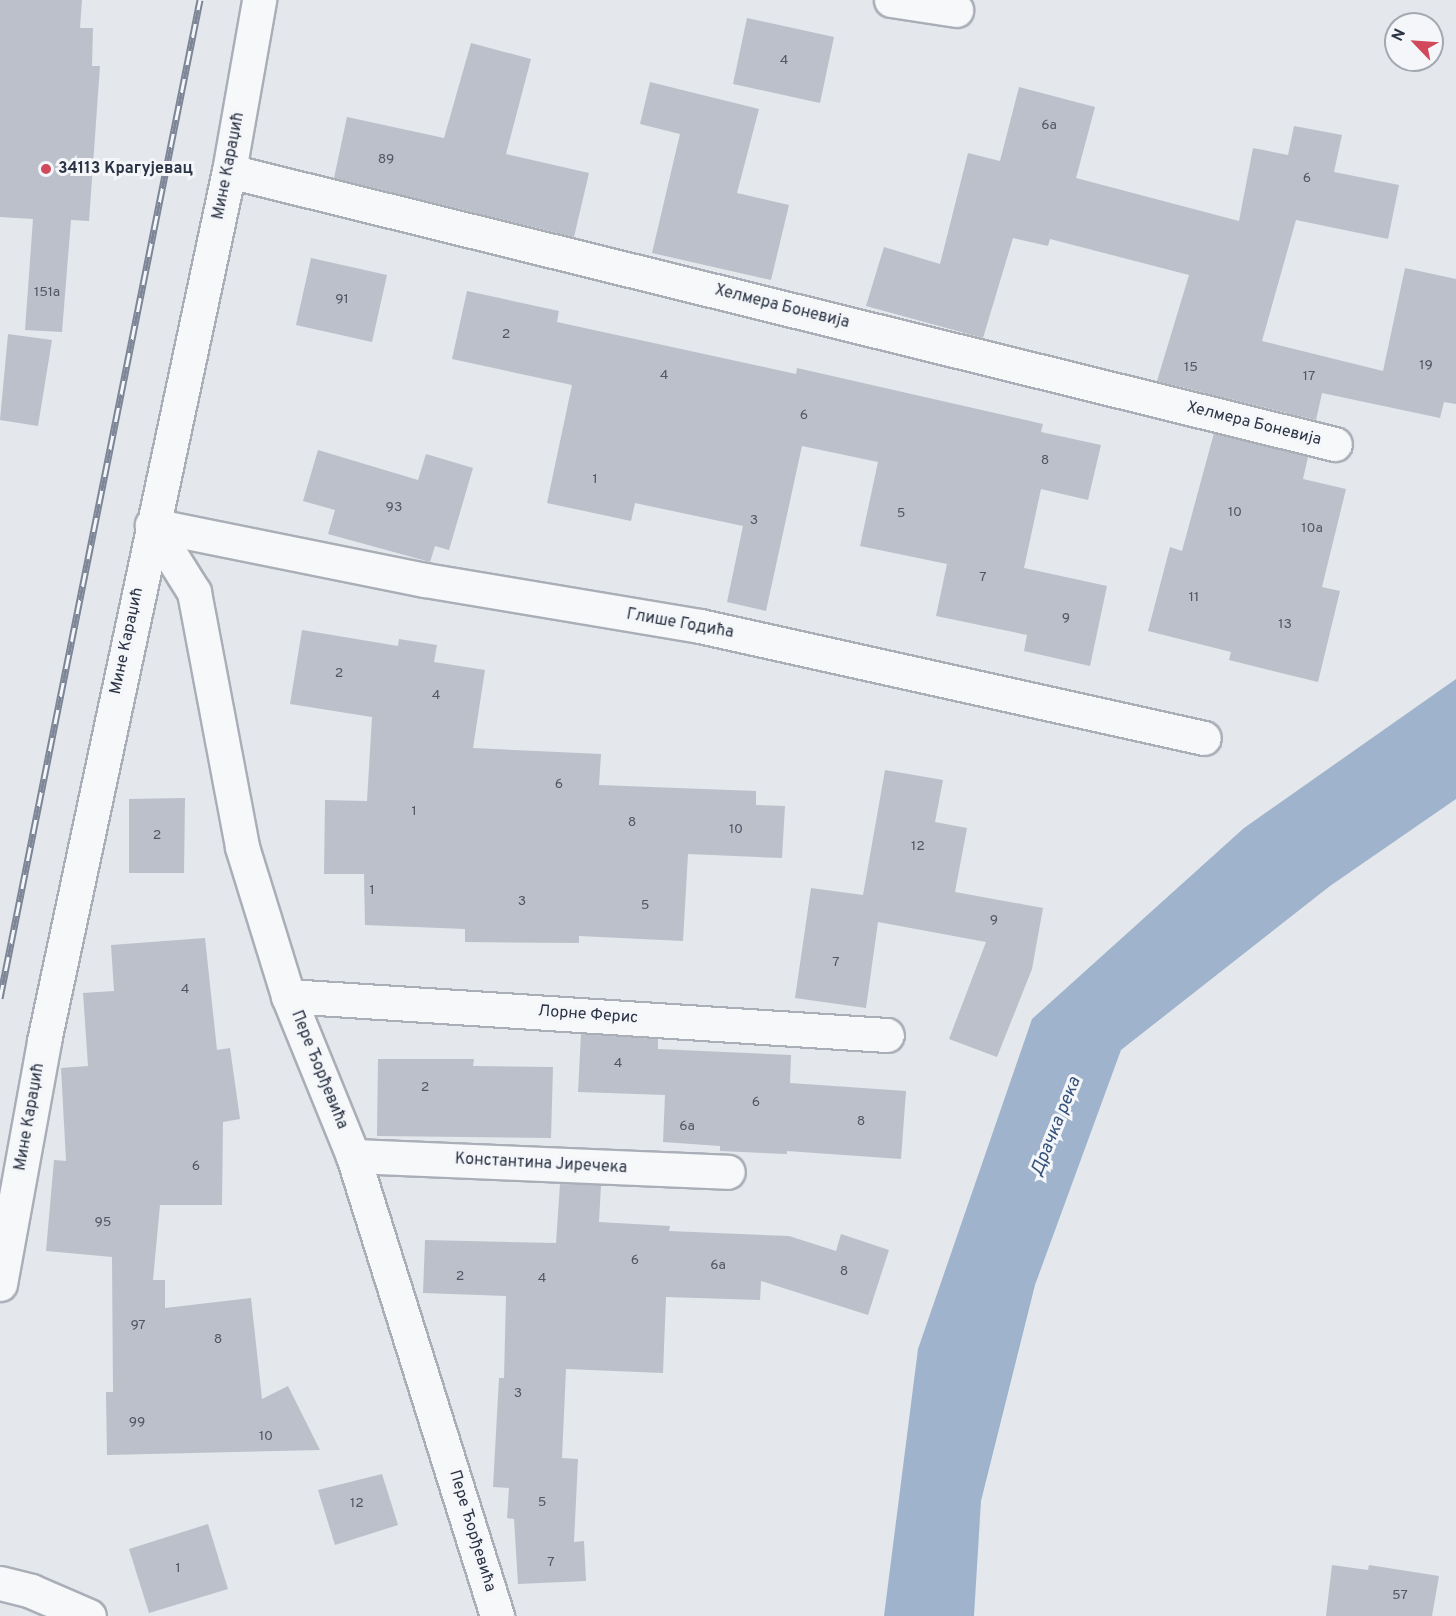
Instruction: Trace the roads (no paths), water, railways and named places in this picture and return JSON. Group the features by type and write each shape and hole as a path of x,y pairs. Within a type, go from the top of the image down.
{"street":[{"name":"Мине Караџић","path":"0,1284 44,1041 229,171 259,0"},
{"path":"891,0 956,10"},
{"name":"Хелмера Боневија","path":"229,171 1335,444"},
{"name":"Глише Годића","path":"152,525 425,580 700,626 1204,738"},
{"name":"Пере Ђорђевића","path":"152,525 194,592 242,847 288,996 353,1156 497,1616"},
{"name":"Лорне Ферис","path":"288,996 887,1035"},
{"name":"Константина Јиречека","path":"353,1156 728,1172"},
{"path":"0,1583 31,1591 89,1616"}],"water":[{"name":"Драчка река","path":"1456,679 1456,799 1330,886 1121,1050 1035,1285 981,1501 974,1616 884,1616 918,1349 1032,1019 1244,828"}],"railway":[{"path":"0,998 200,0"}],"place":[{"name":"34113 Крагујевац","path":"46,169"}]}
